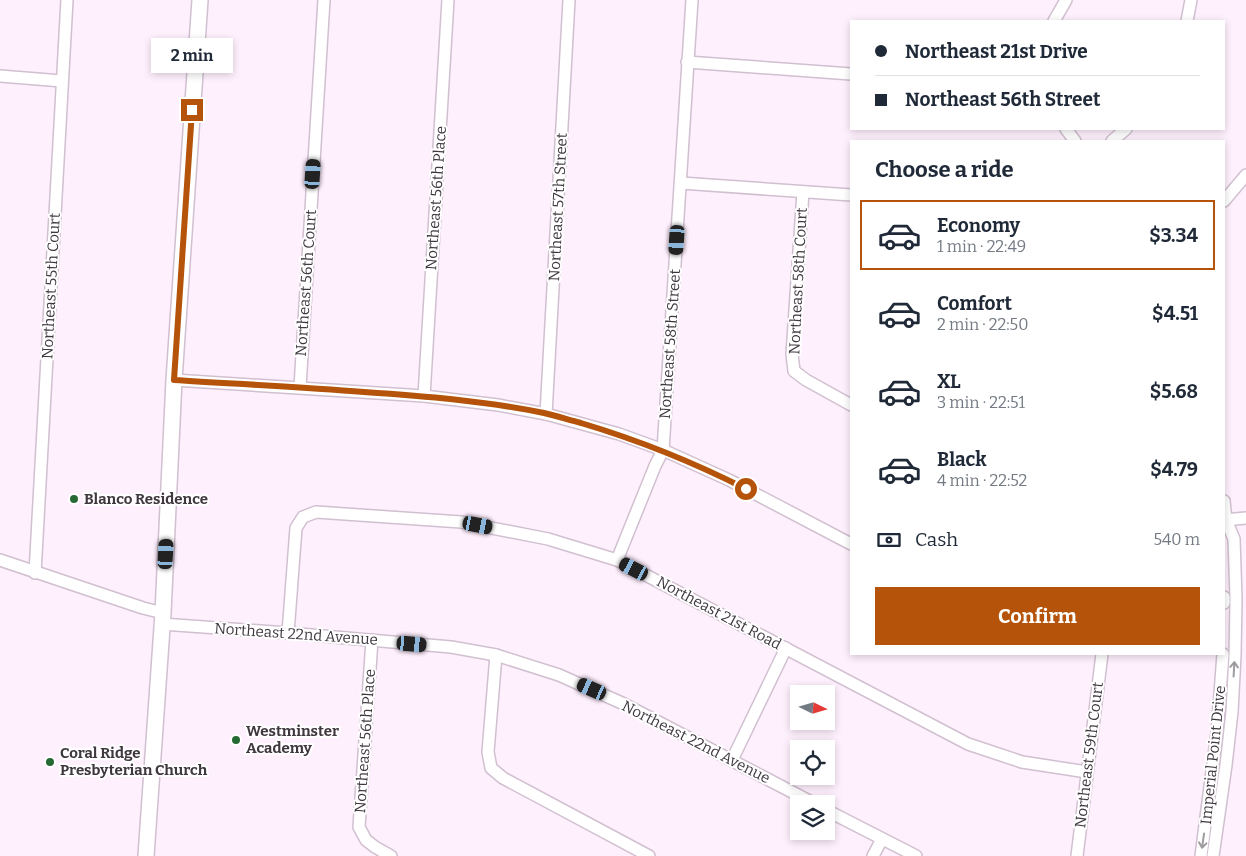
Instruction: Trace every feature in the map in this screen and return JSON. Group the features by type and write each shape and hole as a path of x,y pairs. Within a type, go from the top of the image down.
{"street":[{"name":"Northeast 55th Court","path":"35,573 67,0"},
{"path":"146,856 162,619 174,380 200,0"},
{"name":"Northeast 56th Court","path":"300,387 324,0"},
{"name":"Northeast 56th Place","path":"424,396 448,0"},
{"name":"Northeast 57th Street","path":"546,414 569,0"},
{"name":"Northeast 58th Street","path":"618,560 663,450 692,0"},
{"path":"1055,20 1066,0"},
{"path":"1187,20 1191,0"},
{"path":"687,62 850,74"},
{"path":"0,76 62,81"},
{"path":"1113,140 1125,130"},
{"path":"1225,200 1246,176"},
{"path":"681,183 850,195"},
{"name":"Northeast 58th Court","path":"803,192 792,354 794,371 806,380 850,404"},
{"path":"174,380 424,396 498,404 546,414 618,434 663,450 729,480 850,543"},
{"name":"Northeast 21st Road","path":"288,633 296,528 303,517 316,512 461,522 548,539 618,560 968,744 1022,762 1087,772"},
{"path":"1225,524 1246,518"},
{"name":"Imperial Point Drive","path":"1201,856 1223,733 1232,712 1236,598 1234,539 1225,526"},
{"name":"Northeast 22nd Avenue","path":"0,560 143,608 162,619 288,633 451,647 496,655 559,674 624,704 798,795"},
{"name":"Northeast 56th Place","path":"372,640 359,827 366,840 391,856"},
{"path":"732,760 786,648"},
{"path":"496,655 488,752 490,768 503,778 649,856"},
{"name":"Northeast 59th Court","path":"1077,856 1102,655"},
{"name":"Imperial Point Drive","path":"1213,856 1223,733 1223,655"},
{"path":"835,815 916,856"},
{"path":"873,856 882,839"}],"place":[{"name":"Blanco Residence","path":"74,499"},
{"name":"Westminster Academy","path":"236,740"},
{"name":"Coral Ridge Presbyterian Church","path":"50,762"}],"route":[{"path":"192,110 174,380 424,396 498,404 546,414 618,434 663,450 746,489"}]}
